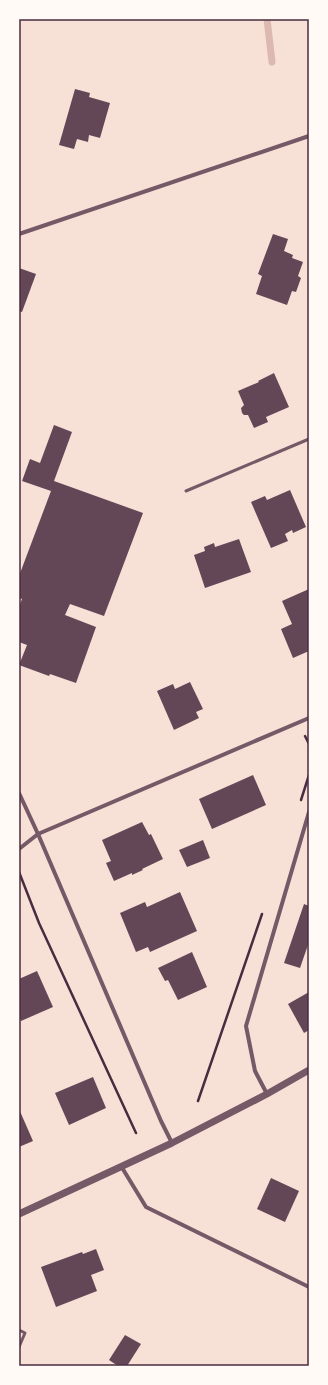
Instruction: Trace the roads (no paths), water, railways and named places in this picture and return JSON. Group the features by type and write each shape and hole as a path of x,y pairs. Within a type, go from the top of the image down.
{"street":[{"path":"19,234 309,136"},
{"path":"19,849 38,834 309,718"},
{"path":"19,793 161,1121 172,1143"},
{"path":"267,1094 255,1071 246,1026 309,812"},
{"path":"19,1214 172,1143 267,1094 309,1070"},
{"path":"121,1166 146,1207 309,1287"}],"lane":[{"path":"186,491 309,439"},
{"path":"19,1330 25,1333 19,1347"}],"waterway":[{"path":"267,19 272,62"}]}
